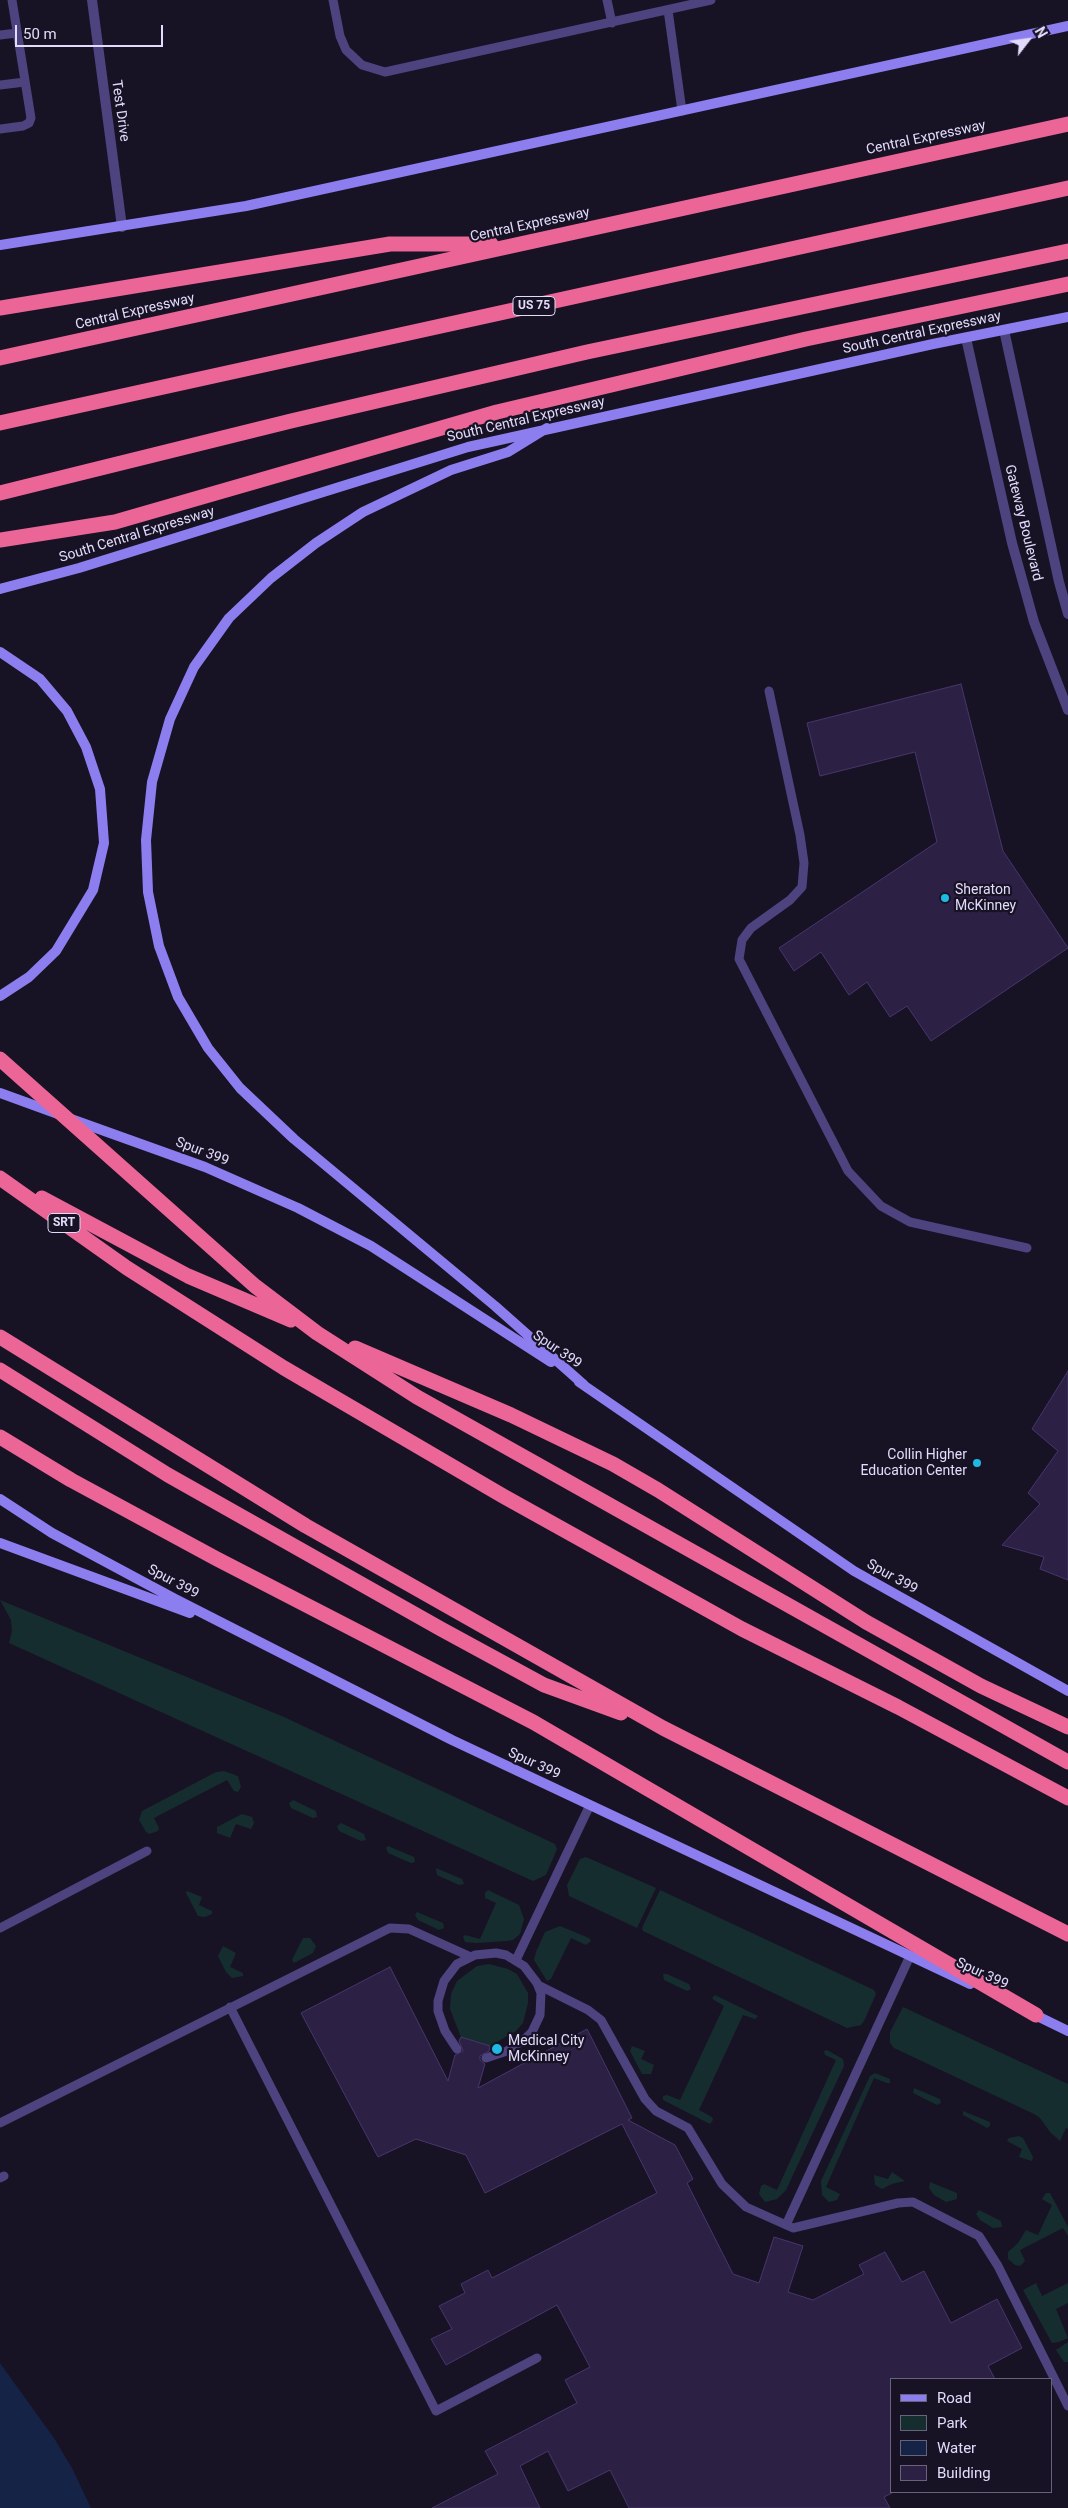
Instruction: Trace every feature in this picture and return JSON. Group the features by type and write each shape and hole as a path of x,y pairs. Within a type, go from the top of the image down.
{"highway":[{"name":"Central Expressway","path":"0,358 1068,124"},
{"name":"US 75","path":"0,423 1068,188"},
{"path":"0,308 390,244 520,244"},
{"path":"1,493 291,421 587,352 1068,251"},
{"path":"0,540 115,522 497,412 806,339 1068,284"},
{"path":"0,1059 255,1286 317,1332 417,1397 640,1524 1068,1762"},
{"path":"0,1177 188,1276 511,1415 613,1464 920,1653 981,1686 1068,1727"},
{"name":"SRT","path":"0,1177 127,1268 284,1368 503,1496 742,1629 898,1707 1068,1798"},
{"path":"0,1338 306,1526 662,1728 1068,1934"},
{"path":"0,1370 168,1475 449,1634 544,1685 662,1728"},
{"path":"0,1437 71,1480 217,1559 533,1722 1036,2015"}],"main road":[{"path":"0,245 246,206 1068,26"},
{"name":"South Central Expressway","path":"0,589 79,568 468,446 1068,317"},
{"path":"547,428 508,452 451,470 363,512 316,543 271,578 229,618 194,667 170,718 152,782 146,840 148,892 159,946 178,997 208,1048 240,1088 294,1139 495,1306 584,1385"},
{"path":"0,652 40,679 67,711 86,747 100,789 104,843 93,890 56,951 29,976 0,996"},
{"name":"Spur 399","path":"0,1093 205,1167 298,1208 371,1246 433,1284 584,1385 854,1571 1068,1691"},
{"name":"Spur 399","path":"0,1499 52,1532 235,1630 452,1740 1068,2031"},
{"path":"0,1542 235,1630"}],"street":[{"name":"Test Drive","path":"92,0 122,226"},
{"name":"Gateway Boulevard","path":"1004,330 1059,582 1068,614"},
{"name":"Gateway Boulevard","path":"966,338 1012,544 1034,622 1068,710"}],"lane":[{"path":"0,130 29,123 32,118 16,33 12,0"},
{"path":"333,0 340,36 346,50 362,65 385,72 711,0"},
{"path":"607,0 612,23"},
{"path":"668,10 682,111"},
{"path":"0,35 16,33"},
{"path":"0,85 25,82"},
{"path":"770,691 800,834 804,863 802,888 790,900 751,928 742,940 739,959 848,1171 881,1206 910,1222 1027,1248"},
{"path":"516,1960 590,1805"},
{"path":"0,1928 147,1850"},
{"path":"0,2123 390,1928 409,1929 471,1957"},
{"path":"457,2049 450,2041 441,2021 438,2001 444,1981 457,1964 471,1957 496,1953 516,1960 532,1974 538,1985 542,2004 540,2015 532,2032 507,2051 486,2058"},
{"path":"786,2226 910,1956"},
{"path":"538,1985 596,2014 606,2026 645,2099 656,2111 688,2128 728,2192 746,2207 793,2228 913,2202 974,2232 984,2240 992,2254 1068,2406"},
{"path":"230,2007 436,2411 537,2358"}],"green space":[{"path":"0,1600 284,1717 555,1844 557,1849 546,1875 533,1881 9,1643 12,1631 11,1620"},
{"path":"224,1771 238,1776 241,1787 238,1792 234,1791 227,1780 154,1818 159,1828 158,1831 149,1834 146,1832 139,1820 142,1811 216,1772"},
{"path":"293,1800 316,1811 317,1817 313,1818 291,1808 289,1803"},
{"path":"242,1814 252,1817 254,1823 251,1829 236,1824 230,1838 217,1833 217,1827"},
{"path":"341,1823 364,1834 366,1840 361,1841 339,1831 337,1826"},
{"path":"388,1846 414,1857 415,1862 411,1863 388,1853 386,1848"},
{"path":"586,1857 656,1888 637,1928 569,1896 567,1885 580,1859"},
{"path":"436,1868 462,1879 464,1884 459,1885 437,1875"},
{"path":"488,1890 519,1905 524,1919 520,1934 513,1940 507,1941 465,1942 463,1937 465,1935 480,1939 496,1903 485,1898 485,1893"},
{"path":"660,1890 874,1990 876,1994 864,2021 861,2025 847,2028 643,1931 642,1928"},
{"path":"187,1891 202,1897 199,1905 212,1911 212,1914 205,1917 198,1916 186,1893"},
{"path":"417,1912 443,1923 444,1928 439,1930 418,1920 415,1915"},
{"path":"560,1926 589,1938 591,1941 586,1945 571,1938 551,1979 547,1981 534,1960 545,1932"},
{"path":"303,1938 310,1938 316,1946 313,1953 294,1963 292,1960"},
{"path":"223,1946 236,1953 230,1967 243,1973 243,1976 232,1978 226,1972 218,1956"},
{"path":"489,1964 508,1969 517,1974 528,1993 528,2003 523,2023 516,2031 490,2046 461,2037 450,2009 451,1994 457,1981 477,1966"},
{"path":"663,1974 689,1984 691,1989 687,1991 664,1980"},
{"path":"715,1995 758,2016 755,2019 743,2015 699,2110 712,2117 713,2120 710,2124 663,2100 663,2096 667,2095 680,2100 724,2006 712,1998"},
{"path":"903,2007 1068,2084 1068,2129 1066,2128 1060,2141 1050,2132 1040,2118 1034,2114 894,2048 890,2043 890,2032"},
{"path":"632,2046 645,2051 641,2059 654,2065 651,2074 642,2074 630,2051"},
{"path":"827,2050 843,2059 844,2066 786,2190 777,2199 765,2202 759,2194 761,2186 764,2184 777,2190 836,2060 825,2055 824,2051"},
{"path":"875,2073 890,2079 890,2083 874,2078 826,2187 840,2194 837,2200 829,2202 822,2195 821,2181 870,2076"},
{"path":"914,2088 940,2099 941,2103 937,2105 913,2093"},
{"path":"963,2111 990,2122 990,2126 987,2128 963,2115"},
{"path":"1019,2136 1023,2138 1033,2157 1032,2161 1019,2157 1022,2149 1007,2141 1009,2138"},
{"path":"892,2172 905,2181 882,2189 875,2185 874,2175 888,2179"},
{"path":"930,2182 957,2193 957,2199 946,2202 934,2195 929,2188"},
{"path":"1046,2193 1050,2193 1068,2227 1068,2236 1063,2228 1020,2250 1025,2261 1020,2266 1015,2265 1008,2259 1008,2252 1018,2243 1026,2230 1038,2235 1052,2205 1042,2199"},
{"path":"979,2210 1001,2221 1002,2227 993,2228 980,2220 976,2214"},
{"path":"1036,2283 1042,2296 1068,2283 1068,2303 1056,2309 1068,2338 1052,2343 1023,2290"},
{"path":"1068,2342 1068,2362 1064,2362 1056,2350"}],"water":[{"path":"0,2363 54,2438 73,2470 91,2508 0,2508"}],"building":[{"name":"Sheraton McKinney","path":"961,684 1003,851 1068,948 931,1041 907,1006 890,1017 867,982 849,995 821,952 794,971 779,948 937,842 915,752 820,776 807,723"},
{"path":"1068,1371 1068,1580 1040,1569 1044,1557 1002,1545 1040,1504 1028,1493 1058,1451 1032,1429"},
{"path":"390,1967 448,2081 455,2055 463,2051 459,2041 461,2037 490,2046 489,2051 480,2056 480,2060 485,2064 478,2088 587,2029 632,2118 628,2120 675,2145 693,2179 687,2183 733,2274 759,2283 774,2237 803,2246 788,2292 813,2300 864,2274 859,2265 885,2252 902,2282 924,2271 951,2323 997,2299 1022,2348 988,2366 994,2378 890,2378 890,2493 892,2493 884,2497 890,2508 629,2508 610,2470 568,2491 548,2451 520,2466 540,2508 432,2508 498,2474 485,2451 577,2403 565,2380 590,2367 557,2305 446,2365 431,2339 452,2329 439,2306 465,2293 461,2284 488,2270 492,2278 657,2193 622,2124 485,2193 466,2155 416,2139 378,2157 301,2013"}],"place":[{"name":"Sheraton McKinney","path":"945,898"},
{"name":"Collin Higher Education Center","path":"977,1463"},
{"name":"Medical City McKinney","path":"497,2049"}]}
